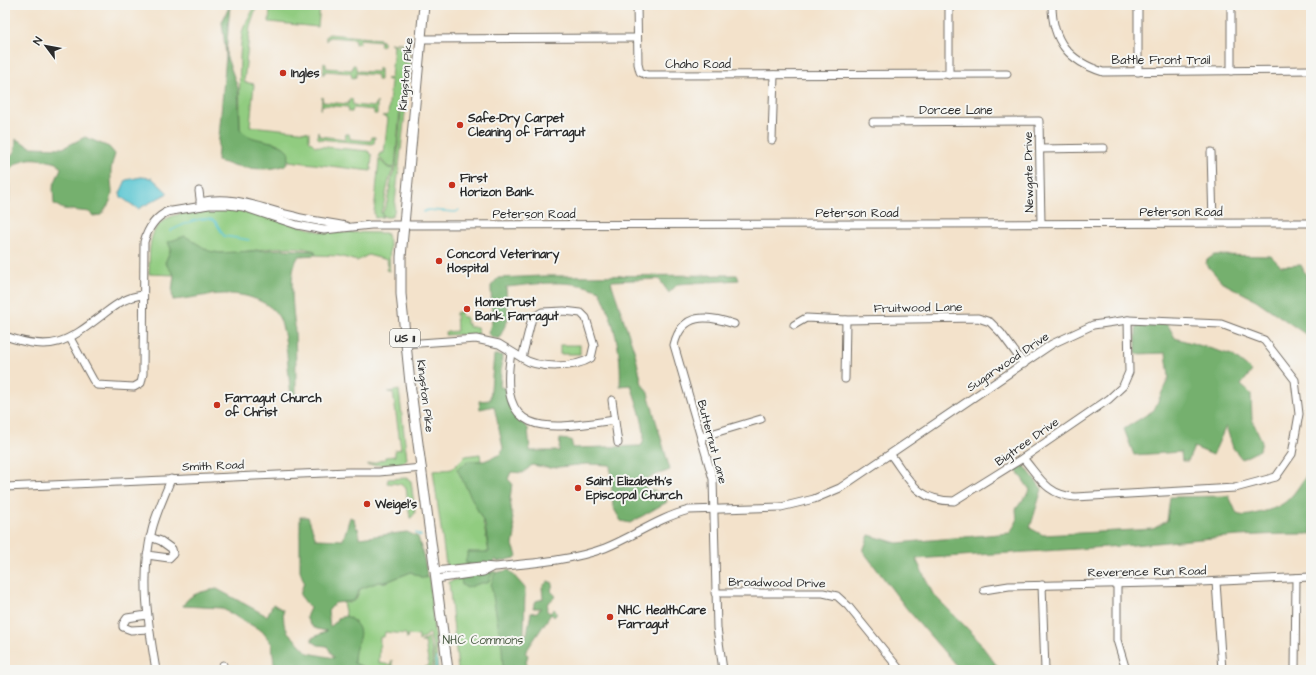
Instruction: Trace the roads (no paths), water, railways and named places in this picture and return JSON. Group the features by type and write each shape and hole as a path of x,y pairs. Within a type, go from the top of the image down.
{"main road":[{"name":"Kingston Pike","path":"424,5 401,257 401,294 406,344 448,670"}],"street":[{"path":"421,39 637,38 638,5"},
{"path":"949,5 949,75"},
{"name":"Battle Front Trail","path":"1052,5 1052,19 1060,43 1073,58 1090,68 1103,72 1311,70"},
{"path":"1138,5 1138,72"},
{"path":"1231,5 1231,71"},
{"name":"Chaho Road","path":"637,38 638,64 640,72 647,75 1007,74"},
{"path":"772,140 774,75"},
{"name":"Dorcee Lane","path":"873,122 1039,121"},
{"name":"Newgate Drive","path":"1039,121 1041,224"},
{"path":"1040,149 1104,148"},
{"path":"1211,152 1212,222"},
{"path":"199,191 200,204"},
{"name":"Peterson Road","path":"143,295 144,242 147,232 155,220 166,212 200,204 243,207 271,213 297,225 324,230 350,227 404,225 1041,224 1212,222 1311,223"},
{"path":"5,336 30,343 50,344 70,338 121,301 143,295 143,374 139,385 97,385 70,338"},
{"path":"406,344 476,339 499,344 529,363 540,366 584,362 591,358 594,349 586,318 581,314 564,311 542,312 534,316 530,322 522,358"},
{"name":"Butternut Lane","path":"723,670 717,628 712,479 701,437 676,357 674,345 677,333 684,324 696,319 716,318 734,324"},
{"name":"Fruitwood Lane","path":"794,325 806,318 846,320 978,318 990,322 1001,333 1024,364"},
{"path":"846,320 846,379"},
{"name":"Sugarwood Drive","path":"436,575 583,555 606,547 674,514 689,510 780,507 814,499 840,488 1052,344 1093,325 1128,320 1221,324 1264,340 1295,380 1299,414 1292,454 1276,477 1235,488 1075,497 1062,496 1050,490 1023,458"},
{"name":"Bigtree Drive","path":"891,454 917,489 928,497 941,501 954,501 1023,458 1109,399 1122,386 1129,372 1128,320"},
{"path":"511,353 508,374 509,386 512,400 519,416 525,421 546,426 615,420"},
{"path":"612,400 618,443"},
{"path":"701,437 761,419"},
{"name":"Smith Road","path":"5,486 379,472 422,468"},
{"path":"156,670 147,615 145,568 150,537 171,479"},
{"path":"147,555 169,558 173,554 172,549 168,544 150,537"},
{"name":"Reverence Run Road","path":"984,590 1009,586 1216,582 1311,577"},
{"path":"1295,670 1296,578"},
{"path":"1216,582 1222,670"},
{"path":"1117,584 1117,640 1126,670"},
{"path":"1042,586 1045,670"},
{"name":"Broadwood Drive","path":"715,593 823,593 837,596 848,606 900,670"},
{"path":"147,615 127,618 123,624 123,627 131,630 149,629"}],"water":[{"path":"141,177 152,178 168,193 138,209 121,197 120,193 126,180"}],"waterway":[{"path":"423,212 428,210 456,212 459,210"},
{"path":"170,231 192,221 210,219 215,221 224,236 249,240"},
{"path":"416,533 421,536"},
{"path":"436,658 436,670"}],"place":[{"name":"Ingles","path":"283,73"},
{"name":"Safe-Dry Carpet Cleaning of Farragut","path":"460,125"},
{"name":"First Horizon Bank","path":"452,185"},
{"name":"Concord Veterinary Hospital","path":"439,261"},
{"name":"HomeTrust Bank Farragut","path":"467,309"},
{"name":"Farragut Church of Christ","path":"217,405"},
{"name":"Saint Elizabeth's Episcopal Church","path":"578,488"},
{"name":"Weigel's","path":"367,504"},
{"name":"NHC HealthCare Farragut","path":"610,617"}],"park label":[{"name":"NHC Commons","path":"483,640"}]}
